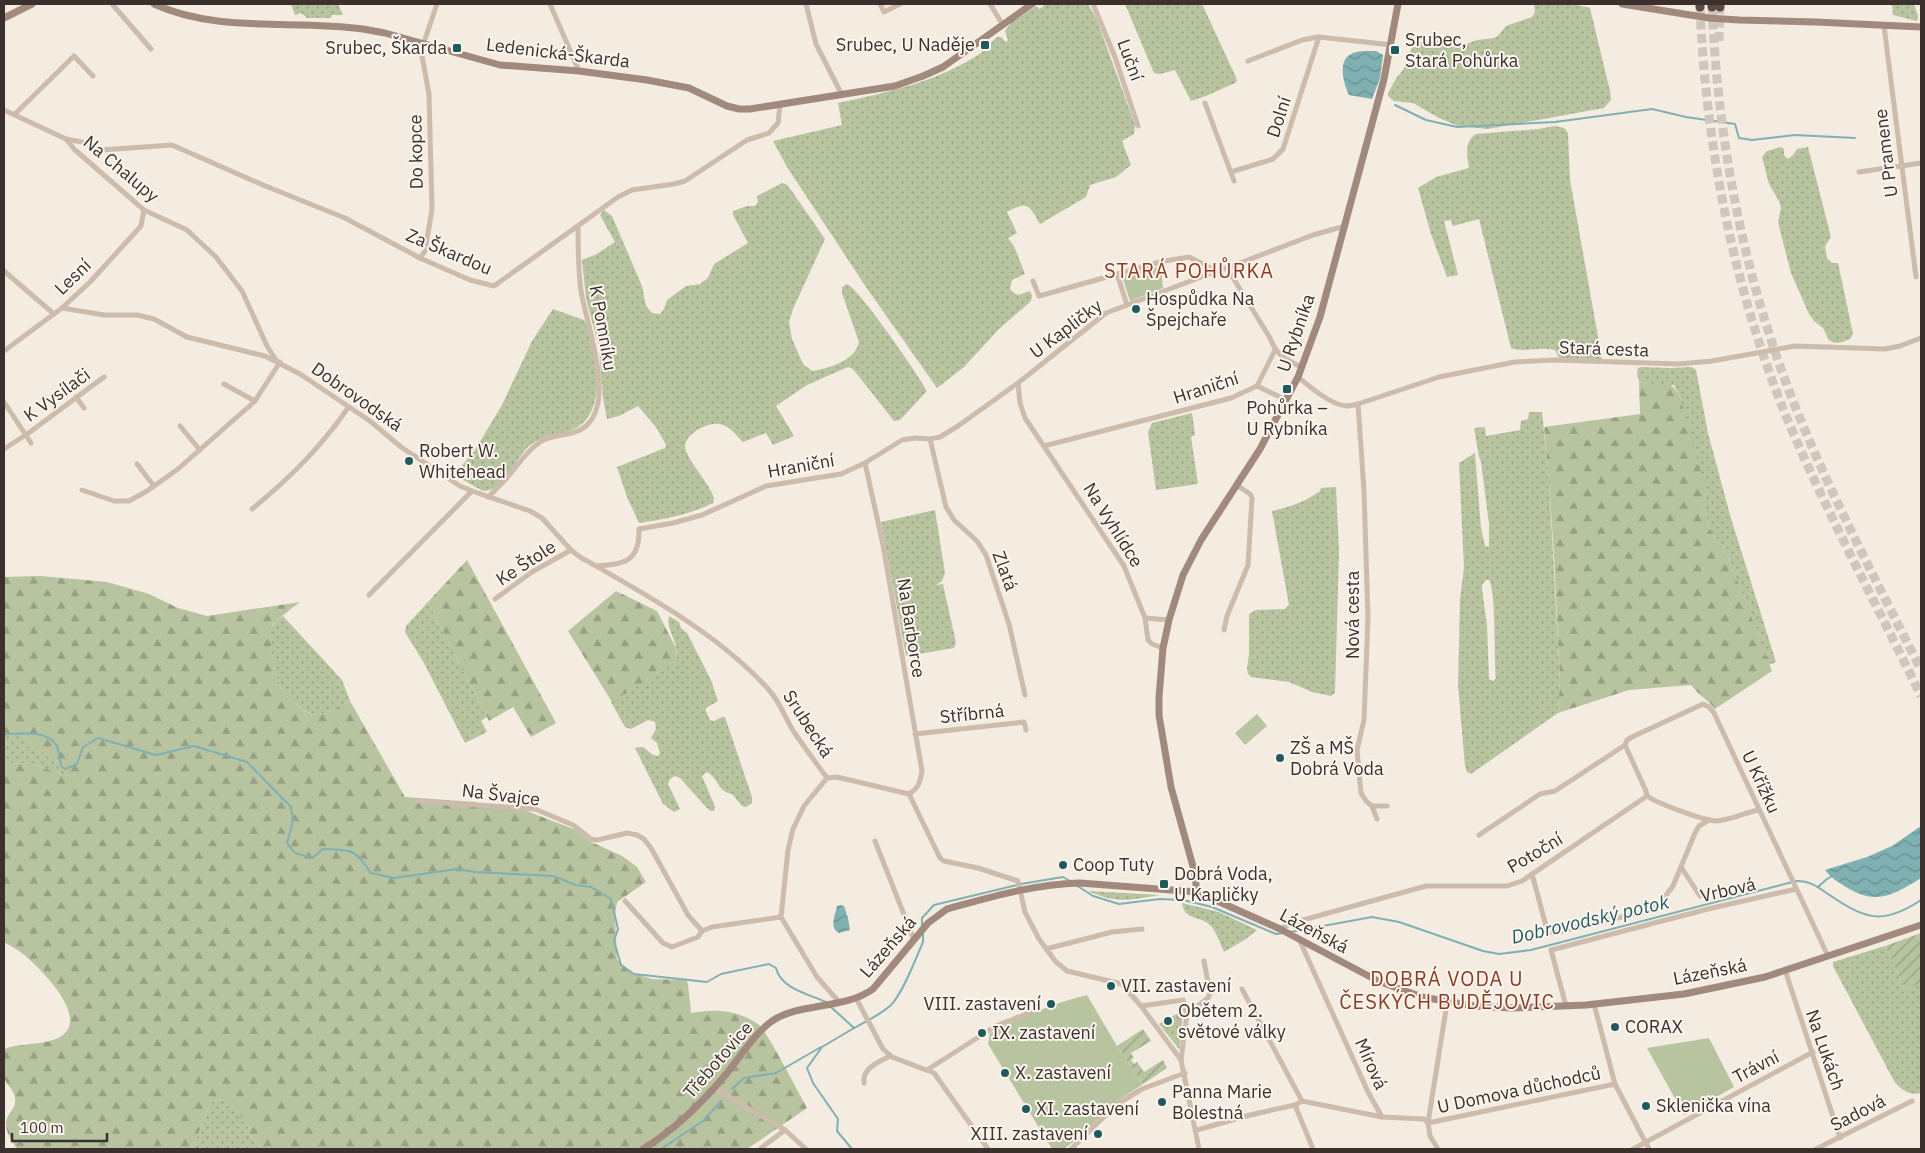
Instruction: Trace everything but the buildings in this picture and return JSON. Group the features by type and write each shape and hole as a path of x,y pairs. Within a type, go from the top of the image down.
{"street":[{"path":"4,18 32,4"},
{"path":"112,4 151,49"},
{"name":"Ledenická-Škarda","path":"154,4 193,18 226,22 363,29 500,65 579,71 689,88 727,106 739,109 895,86 923,76 943,67 1032,4"},
{"path":"423,44 437,4"},
{"path":"550,4 579,71"},
{"path":"806,4 816,44 842,95"},
{"path":"880,4 884,12 900,4"},
{"path":"990,4 1003,25"},
{"name":"Luční","path":"1093,4 1115,58 1138,126"},
{"name":"U Rybníka","path":"1163,648 1169,620 1183,575 1201,540 1238,486 1260,449 1302,367 1320,317 1384,80 1392,45 1398,4"},
{"path":"1622,4 1731,20 1921,27"},
{"name":"U Pramene","path":"1884,26 1916,277"},
{"path":"1248,61 1302,40 1319,37 1392,45"},
{"name":"Dolní","path":"1231,172 1273,159 1283,149 1319,37"},
{"name":"Do kopce","path":"420,258 425,251 432,209 429,94 422,56 423,44"},
{"path":"15,114 74,56 93,76"},
{"path":"1205,103 1234,180"},
{"name":"Za Škardou","path":"66,139 82,142 100,150 172,145 345,218 420,258 470,280 494,286 602,208 632,190 685,181 747,140 769,133 778,123 780,104"},
{"name":"Na Chalupy","path":"4,110 66,139 74,150 144,210 187,230 216,257 242,291 267,346 278,361"},
{"path":"1859,172 1921,163"},
{"name":"Lesní","path":"4,351 62,308 90,282 141,226 144,210"},
{"name":"K Pomníku","path":"488,497 504,482 535,446 542,441 576,432 586,426 592,419 597,402 599,380 596,349 581,292 578,226"},
{"name":"U Kapličky","path":"1018,383 1106,313 1313,235 1345,226"},
{"name":"U Kapličky","path":"1033,281 1039,296 1164,261 1189,257 1217,271"},
{"path":"1227,268 1270,338 1275,350 1283,358 1302,367"},
{"path":"4,271 54,314"},
{"path":"1117,274 1128,305"},
{"name":"Dobrovodská","path":"62,308 104,315 138,315 154,319 186,337 265,356 278,361 370,421 401,447 433,469 472,491 530,510 542,518 571,550 684,619"},
{"name":"Stará cesta","path":"1298,377 1336,403 1346,406 1358,404 1439,377 1515,362 1555,360 1633,364 1686,364 1795,346 1885,349 1900,346 1921,338"},
{"path":"1257,386 1275,350"},
{"path":"82,490 114,501 129,501 154,486 178,469 255,400 278,361"},
{"name":"K Vysílači","path":"4,449 104,377"},
{"name":"Hraniční","path":"596,566 627,562 634,554 639,538 639,529 673,523 702,515 720,505 766,486 832,476 850,471 902,440 940,437 1018,383"},
{"name":"Na Vyhlídce","path":"1018,383 1020,403 1025,418 1124,566 1145,618 1148,640 1152,644 1163,648"},
{"path":"224,384 255,400"},
{"name":"Hraniční","path":"1044,446 1231,398 1257,386 1286,400"},
{"path":"76,398 84,408"},
{"name":"K Vysílači","path":"4,402 30,443"},
{"name":"Nová cesta","path":"1358,404 1364,491 1368,618 1364,720 1357,750 1361,793 1372,806 1377,819"},
{"path":"252,509 317,450 348,408"},
{"path":"180,426 200,450"},
{"name":"Zlatá","path":"930,439 946,507 954,520 977,541 986,555 1009,624 1025,695"},
{"name":"Na Barborce","path":"865,463 883,545 922,771 920,783 909,794"},
{"path":"137,464 154,486"},
{"path":"1224,630 1227,616 1248,565 1252,498 1250,494 1238,486"},
{"path":"369,595 472,491"},
{"name":"Ke Štole","path":"495,599 532,572 571,550"},
{"path":"1145,618 1169,620"},
{"name":"Srubecká","path":"684,619 733,656 768,689 778,701 793,730 826,778 804,806 793,829 788,850 781,917"},
{"path":"1163,648 1159,715 1171,787 1194,870 1197,892"},
{"name":"U Křížku","path":"1479,835 1540,794 1555,791 1625,745 1627,740 1632,737 1703,704 1714,713 1828,956"},
{"name":"Stříbrná","path":"915,734 1024,722 1026,730"},
{"path":"1625,745 1647,796 1661,804 1709,820 1719,820 1758,810"},
{"path":"826,778 837,777 909,794 937,854 943,860 978,868 1019,886 1025,912 1039,940 1046,949 1067,971 1122,984 1142,1006 1182,1060"},
{"name":"Potoční","path":"1280,929 1292,923 1426,886 1507,886 1522,881 1647,796"},
{"name":"Na Švajce","path":"418,801 535,809 573,825 591,839 597,840 626,833 638,835 651,848 688,915 702,931"},
{"path":"1372,806 1387,806"},
{"path":"1532,874 1546,926 1550,932 1556,934 1643,912 1660,902 1673,886 1695,833 1699,826 1709,820"},
{"path":"875,841 916,938"},
{"path":"1681,867 1700,896"},
{"name":"Lázeňská","path":"823,1006 856,998 873,989 928,923 947,909 1019,886 1061,883 1197,892 1280,929 1378,982 1422,998 1474,1006 1512,1008 1566,1006 1684,994 1764,977 1828,956"},
{"name":"Vrbová","path":"1566,1006 1551,950 1795,888"},
{"path":"625,902 664,943 672,947 698,937 702,931 712,927 781,917 817,977 838,1003"},
{"path":"1828,956 1921,925"},
{"path":"1046,949 1112,932 1142,929"},
{"name":"Mírová","path":"1299,939 1368,1092 1382,1117"},
{"path":"1188,1014 1208,998 1210,993 1204,960"},
{"name":"Na Lukách","path":"1785,970 1788,984 1840,1138"},
{"path":"1197,1130 1295,1105 1302,1101 1242,989"},
{"path":"856,998 883,1049 890,1056 934,1073 988,1149"},
{"path":"1142,1006 1183,1000 1188,1014 1182,1060 1197,1130 1199,1149"},
{"path":"1438,1149 1430,1136 1428,1124 1447,1003"},
{"path":"1594,1004 1615,1084 1650,1149"},
{"name":"Třebotovice","path":"643,1149 693,1111 762,1030 774,1020 794,1012 823,1006"},
{"path":"927,1070 996,1026 1039,1009"},
{"name":"Trávní","path":"1633,1149 1812,1052"},
{"path":"864,1083 864,1078 869,1068 890,1056"},
{"path":"1071,1149 1116,1105 1142,1089 1185,1073"},
{"name":"U Domova důchodců","path":"1302,1101 1382,1117 1424,1119 1428,1124 1615,1084"},
{"path":"714,1088 785,1130 806,1149"},
{"name":"Sadová","path":"1816,1149 1912,1101"},
{"path":"1295,1105 1313,1149"},
{"path":"760,1149 785,1130"}],"green space":[{"path":"291,4 338,4 343,15 332,15 331,18 307,18 301,13 295,15"},
{"path":"1043,4 1088,4 1097,20 1135,125 1134,134 1122,141 1131,165 1116,177 1090,185 1086,197 1040,224 1027,206 1019,206 1007,212 1017,233 1008,238 1014,246 1025,274 1012,280 1010,288 1012,292 1018,295 1030,291 1031,301 999,329 964,367 937,388 866,287 787,167 773,141 842,125 838,103 912,85 947,72 981,53 997,37 1001,37 1006,42 1008,40 1005,31 1011,23 1036,6 1039,9 1044,6"},
{"path":"1125,4 1202,4 1237,81 1191,101 1175,70 1160,74 1154,73"},
{"path":"1534,4 1573,4 1590,8 1610,91 1611,100 1604,108 1488,129 1458,126 1439,118 1413,103 1394,101 1388,96 1397,77 1403,70 1413,44 1442,40 1453,47 1458,47 1477,40 1494,38 1506,26 1532,17 1535,12"},
{"path":"1892,4 1914,4 1918,16 1917,21 1893,15"},
{"path":"1555,126 1564,128 1568,133 1570,180 1602,359 1559,358 1555,350 1521,350 1511,348 1479,219 1453,226 1451,220 1444,221 1458,275 1447,277 1431,234 1418,188 1436,177 1469,168 1468,145 1476,134"},
{"path":"1781,147 1784,149 1784,155 1788,159 1797,149 1808,147 1831,237 1825,246 1827,258 1832,263 1838,263 1853,334 1850,339 1842,342 1835,343 1829,340 1823,328 1814,321 1791,273 1778,222 1781,208 1769,184 1762,157 1767,151"},
{"path":"782,183 786,184 791,190 825,239 793,309 789,322 792,339 803,364 812,371 826,368 847,359 857,349 859,342 842,293 842,287 847,284 864,301 901,351 927,391 900,420 894,421 853,369 848,367 807,385 776,406 794,436 773,445 766,433 743,442 726,426 719,424 708,425 691,435 685,445 692,463 714,498 713,503 686,514 639,523 627,497 617,467 665,448 666,445 656,427 638,406 619,416 607,419 603,398 599,348 586,298 582,260 597,254 615,242 600,215 604,210 612,216 642,286 646,306 652,313 660,314 667,300 686,286 700,284 708,278 714,264 748,243 733,215 733,211 747,206 755,206 758,202 757,196"},
{"path":"1158,267 1161,269 1163,288 1130,301 1122,276"},
{"path":"553,309 584,320 586,323 596,365 596,395 592,409 585,420 574,429 533,443 523,452 503,481 490,490 483,491 454,475 475,450 502,405 532,341"},
{"path":"1692,367 1696,370 1708,433 1730,515 1776,662 1769,665 1727,554 1709,527 1703,504 1705,494 1679,393 1674,385 1651,385 1639,381 1637,374 1638,368"},
{"path":"1639,381 1651,385 1670,384 1679,393 1706,489 1703,504 1709,527 1727,554 1772,671 1715,709 1691,685 1629,690 1558,713 1560,681 1554,556 1544,427 1640,414"},
{"path":"1529,412 1542,412 1549,480 1560,681 1558,713 1471,774 1467,772 1465,766 1458,686 1460,599 1464,568 1459,463 1475,453 1481,528 1485,546 1489,547 1489,524 1481,462 1474,428 1485,427 1486,436 1520,430 1521,421 1528,419","holes":["1486,580 1489,580 1493,597 1496,678 1493,681 1489,679 1487,625 1482,589 1482,585"]},
{"path":"1192,413 1195,435 1191,437 1198,484 1156,490 1148,432 1152,423"},
{"path":"1336,487 1339,552 1335,693 1331,696 1312,692 1289,682 1251,677 1247,669 1249,614 1256,610 1285,609 1289,605 1272,511 1303,501 1320,491 1321,488"},
{"path":"935,510 945,573 942,581 936,585 943,584 956,643 954,648 906,656 881,522"},
{"path":"467,560 556,723 531,737 513,707 489,721 428,602"},
{"path":"40,576 107,582 149,594 178,608 207,616 300,602 275,622 271,629 272,656 276,675 281,688 291,700 300,708 314,714 328,712 350,701 405,797 475,802 476,804 519,808 576,830 589,841 622,856 637,867 646,882 617,902 615,915 617,959 630,972 652,979 686,980 691,1013 726,1011 741,1015 758,1024 775,1049 807,1108 747,1149 259,1149 258,1144 250,1135 248,1125 229,1103 219,1099 211,1102 192,1149 17,1149 12,1142 6,1125 6,1120 15,1101 13,1092 3,1074 4,1049 54,1040 68,1029 70,1018 67,1006 50,981 23,954 4,942 4,763 32,764 67,776 66,771 20,734 4,735 4,577"},
{"path":"616,591 657,611 676,648 677,658 676,661 612,702 568,631"},
{"path":"428,602 487,717 481,721 487,732 465,743 424,663 405,632 406,626"},
{"path":"283,616 342,680 350,701 328,712 314,714 300,707 284,692 279,683 275,668 271,636 274,624"},
{"path":"669,616 679,622 681,628 687,633 711,680 718,701 706,708 706,711 710,720 714,721 725,717 752,797 752,803 746,807 742,806 732,794 724,791 707,772 702,776 715,807 714,811 707,808 680,778 675,776 670,779 668,784 680,809 674,812 663,804 635,748 643,747 653,755 658,756 660,753 657,743 651,738 656,729 655,722 648,720 631,729 625,727 611,702 676,661 677,655 669,626"},
{"path":"1257,714 1267,726 1245,745 1235,733"},
{"path":"20,734 67,771 67,776 32,764 4,763 4,735"},
{"path":"1088,891 1160,895 1124,900 1108,898"},
{"path":"1182,903 1219,912 1257,930 1224,952 1211,926 1186,913"},
{"path":"1921,933 1921,984 1905,989 1885,946"},
{"path":"1885,946 1905,989 1921,984 1921,1093 1917,1094 1906,1092 1894,1081 1833,966 1833,962"},
{"path":"1087,995 1117,1046 1143,1084 1116,1102 1064,1149 1052,1149 988,1044 990,1033 1038,1011"},
{"path":"1183,1010 1180,1048 1179,1049 1159,1024"},
{"path":"1143,1029 1151,1041 1131,1053 1134,1058 1131,1060 1134,1064 1137,1062 1144,1072 1163,1060 1167,1068 1143,1084 1117,1046"},
{"path":"1709,1038 1734,1087 1684,1115 1647,1048"},
{"path":"219,1099 229,1103 248,1125 250,1135 258,1144 259,1149 192,1149 211,1102"}],"water":[{"path":"1376,51 1383,55 1380,78 1372,99 1349,95 1343,73 1344,62 1347,57 1357,52"},
{"path":"1921,826 1921,878 1902,889 1885,896 1867,896 1857,893 1837,882 1825,870 1867,857 1892,846"},
{"path":"837,906 844,906 850,930 839,933 833,924"}],"waterway":[{"path":"1395,105 1426,120 1457,127 1555,122 1652,109 1686,117 1735,124 1739,138 1752,140 1795,135 1855,138"},
{"name":"Dobrovodský potok","path":"4,734 25,733 47,737 57,746 61,766 65,769 77,764 83,747 98,738 156,755 194,746 247,762 291,807 293,821 287,843 295,853 312,858 323,849 352,852 371,873 394,878 457,869 475,872 553,876 576,885 591,887 611,899 618,929 614,941 621,965 634,974 707,982 721,974 769,964 776,968 779,975 790,986 826,1002"},
{"path":"1818,887 1832,876"},
{"name":"Dobrovodský potok","path":"922,927 922,918 934,905 1021,884 1063,877 1070,881"},
{"name":"Dobrovodský potok","path":"1290,932 1372,917 1399,922 1483,951 1499,954 1531,950 1796,881 1813,884 1841,903 1863,914 1874,916 1895,914 1921,900"},
{"name":"Dobrovodský potok","path":"1076,885 1093,896 1119,904 1160,899 1183,900 1212,907 1276,934 1283,933"},
{"name":"Dobrovodský potok","path":"831,1007 854,1028 887,1009 896,1000 905,984 923,942 923,934"},
{"path":"852,1149 837,1131 838,1119 813,1083 807,1068 822,1047 854,1028"},
{"path":"732,1089 744,1078 776,1073 821,1047"},
{"path":"661,1149 703,1121 721,1101"}],"tunnel":[{"path":"1700,7 1709,112 1725,215 1751,317 1767,367 1801,452 1921,696"},
{"path":"1712,7 1720,111 1728,162 1737,213 1763,313 1779,362 1811,444 1856,542 1921,670"},
{"path":"1719,41 1720,7"}],"place":[{"name":"Srubec, U Naděje","path":"985,45"},
{"name":"Srubec, Škarda","path":"457,48"},
{"name":"Srubec, Stará Pohůrka","path":"1395,50"},
{"name":"Hospůdka Na Špejchaře","path":"1136,309"},
{"name":"Pohůrka – U Rybníka","path":"1287,389"},
{"name":"Robert W. Whitehead","path":"409,461"},
{"name":"ZŠ a MŠ Dobrá Voda","path":"1280,758"},
{"name":"Coop Tuty","path":"1063,865"},
{"name":"Dobrá Voda, U Kapličky","path":"1164,884"},
{"name":"VII. zastavení","path":"1111,986"},
{"name":"VIII. zastavení","path":"1051,1004"},
{"name":"Obětem 2. světové války","path":"1168,1021"},
{"name":"CORAX","path":"1615,1027"},
{"name":"IX. zastavení","path":"982,1033"},
{"name":"X. zastavení","path":"1005,1073"},
{"name":"Panna Marie Bolestná","path":"1162,1102"},
{"name":"Sklenička vína","path":"1646,1106"},
{"name":"XI. zastavení","path":"1026,1109"},
{"name":"XIII. zastavení","path":"1098,1134"}],"district":[{"name":"STARÁ POHŮRKA","path":"1189,271"},
{"name":"DOBRÁ VODA U ČESKÝCH BUDĚJOVIC","path":"1447,990"}]}
